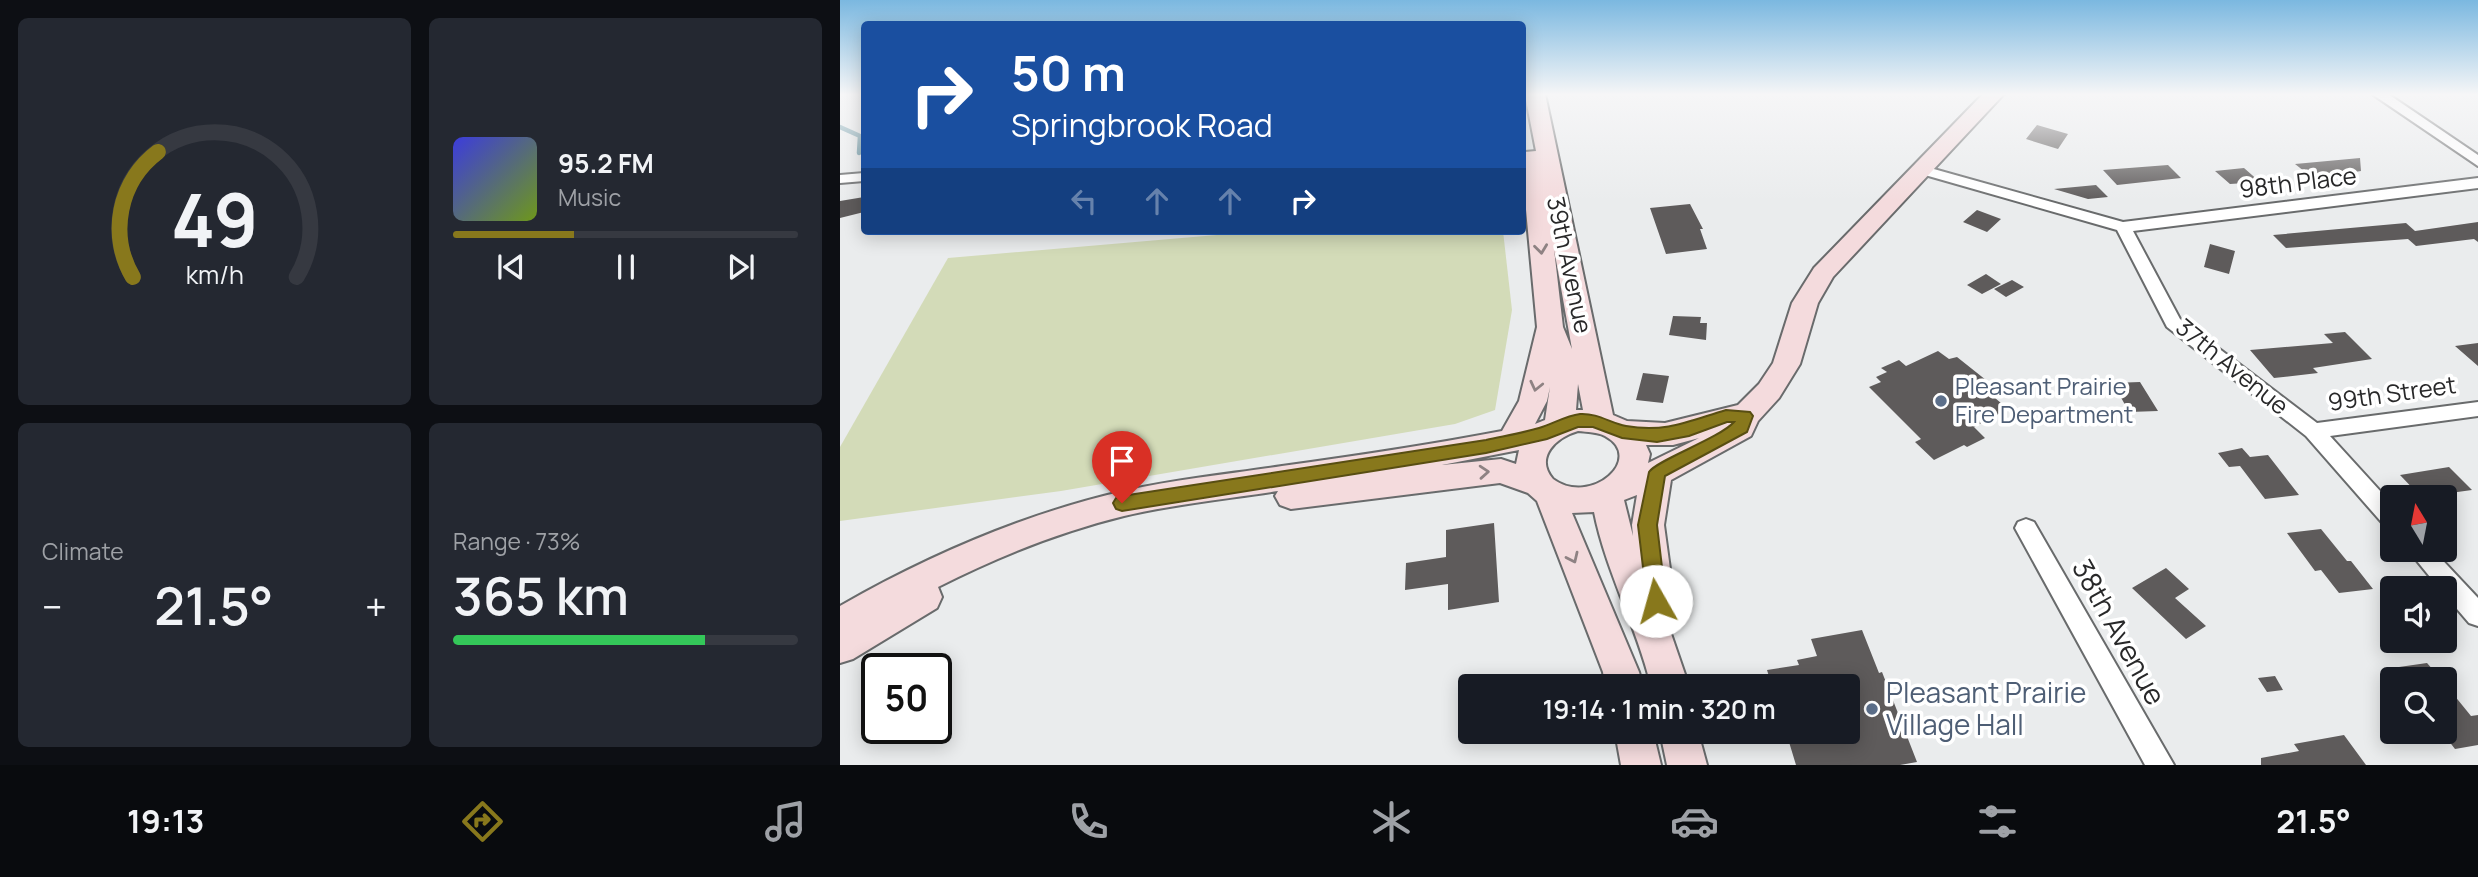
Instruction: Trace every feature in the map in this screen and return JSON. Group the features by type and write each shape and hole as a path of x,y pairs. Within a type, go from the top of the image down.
{"main road":[{"name":"39th Avenue","path":"1533,130 1531,165 1550,327 1560,351 1567,382 1552,430"},
{"name":"39th Avenue","path":"1543,130 1611,427"},
{"path":"840,647 972,572 1020,550 1093,526 1183,509 1481,472 1502,471 1567,500 1584,501 1612,493 1741,428 1745,416 1769,391 1786,364 1805,303 1823,273 1961,130"},
{"path":"1511,441 1533,401 1550,327"},
{"path":"840,624 960,561 1088,513 1160,496 1511,441 1578,421 1657,435 1689,430 1726,416 1745,416"},
{"path":"1611,427 1632,442 1636,454 1628,480 1612,493 1611,526 1662,651"},
{"path":"1552,430 1536,444 1530,457 1531,471 1544,489 1584,581 1619,674"},
{"path":"1657,472 1648,525 1662,651 1667,674"},
{"path":"1637,744 1641,765"},
{"path":"1682,744 1687,765"}],"street":[{"path":"2431,130 2478,162"},
{"path":"1923,170 2123,227"},
{"path":"840,179 861,177"},
{"name":"98th Place","path":"2123,227 2478,183"},
{"name":"37th Avenue","path":"2123,227 2173,323 2313,431 2380,506"},
{"name":"99th Street","path":"2313,431 2478,409"},
{"name":"38th Avenue","path":"2026,528 2160,765"},
{"path":"2430,562 2478,615"}],"green space":[{"path":"1216,235 1503,235 1512,310 1495,410 1455,424 1061,491 840,521 840,447 948,258"}],"building":[{"path":"2033,130 2053,130 2068,134 2058,149 2026,139"},
{"path":"2360,158 2361,171 2330,176 2309,175 2295,164"},
{"path":"2168,165 2181,178 2117,185 2103,170"},
{"path":"2244,168 2260,182 2230,184 2215,171"},
{"path":"2096,185 2108,197 2088,199 2054,189"},
{"path":"861,198 861,213 840,218 840,201"},
{"path":"1690,204 1703,229 1700,229 1707,249 1666,254 1650,208"},
{"path":"1977,210 2001,219 1987,232 1963,222"},
{"path":"2478,222 2478,242 2474,239 2416,246 2408,239 2286,248 2273,235 2406,223 2415,231"},
{"path":"2210,244 2235,251 2229,274 2204,267"},
{"path":"1986,274 2001,284 1982,294 1967,285"},
{"path":"2012,280 2024,287 2006,297 1994,289"},
{"path":"1673,316 1701,317 1700,323 1707,323 1706,340 1669,335"},
{"path":"2345,332 2372,359 2313,368 2318,373 2274,378 2250,350 2333,343 2324,334"},
{"path":"2478,343 2478,366 2455,346"},
{"name":"Pleasant Prairie Fire Department","path":"1938,351 1949,359 1957,357 1996,388 1988,392 2008,409 1974,427 1985,438 1934,460 1915,442 1921,439 1869,387 1881,382 1876,377 1887,372 1881,368 1899,360 1906,366"},
{"path":"1643,373 1669,376 1663,403 1636,400"},
{"path":"2140,382 2158,411 2129,412 2113,383"},
{"path":"2242,448 2250,457 2268,455 2299,495 2265,499 2240,466 2229,467 2218,453"},
{"path":"2449,467 2472,490 2457,492 2457,485 2410,485 2400,475"},
{"path":"1494,523 1499,602 1448,610 1448,584 1405,590 1406,563 1446,557 1446,530"},
{"path":"2321,529 2373,589 2339,593 2321,570 2315,571 2287,533"},
{"path":"2166,568 2189,589 2175,598 2206,626 2186,639 2132,588"},
{"name":"Pleasant Prairie Village Hall","path":"1862,630 1879,673 1882,672 1917,762 1900,765 1796,765 1790,744 1860,744 1860,674 1768,674 1767,670 1799,665 1797,660 1817,656 1811,639"},
{"path":"2427,663 2430,667 2399,667"},
{"path":"2275,676 2283,690 2267,692 2258,678"},
{"path":"2457,699 2471,716 2478,715 2478,745 2455,749 2451,744 2457,744"},
{"path":"2344,735 2366,765 2261,765 2261,758 2299,751 2294,744"}],"waterway":[{"path":"846,130 860,136 859,153"}],"place":[{"name":"Pleasant Prairie Fire Department","path":"1941,401"},
{"name":"Pleasant Prairie Village Hall","path":"1872,709"}],"route":[{"path":"1122,503 1486,446 1547,433 1578,421 1595,421 1622,432 1657,435 1689,430 1726,416 1745,416 1741,428 1721,441 1657,472 1648,525 1656,601"}]}
